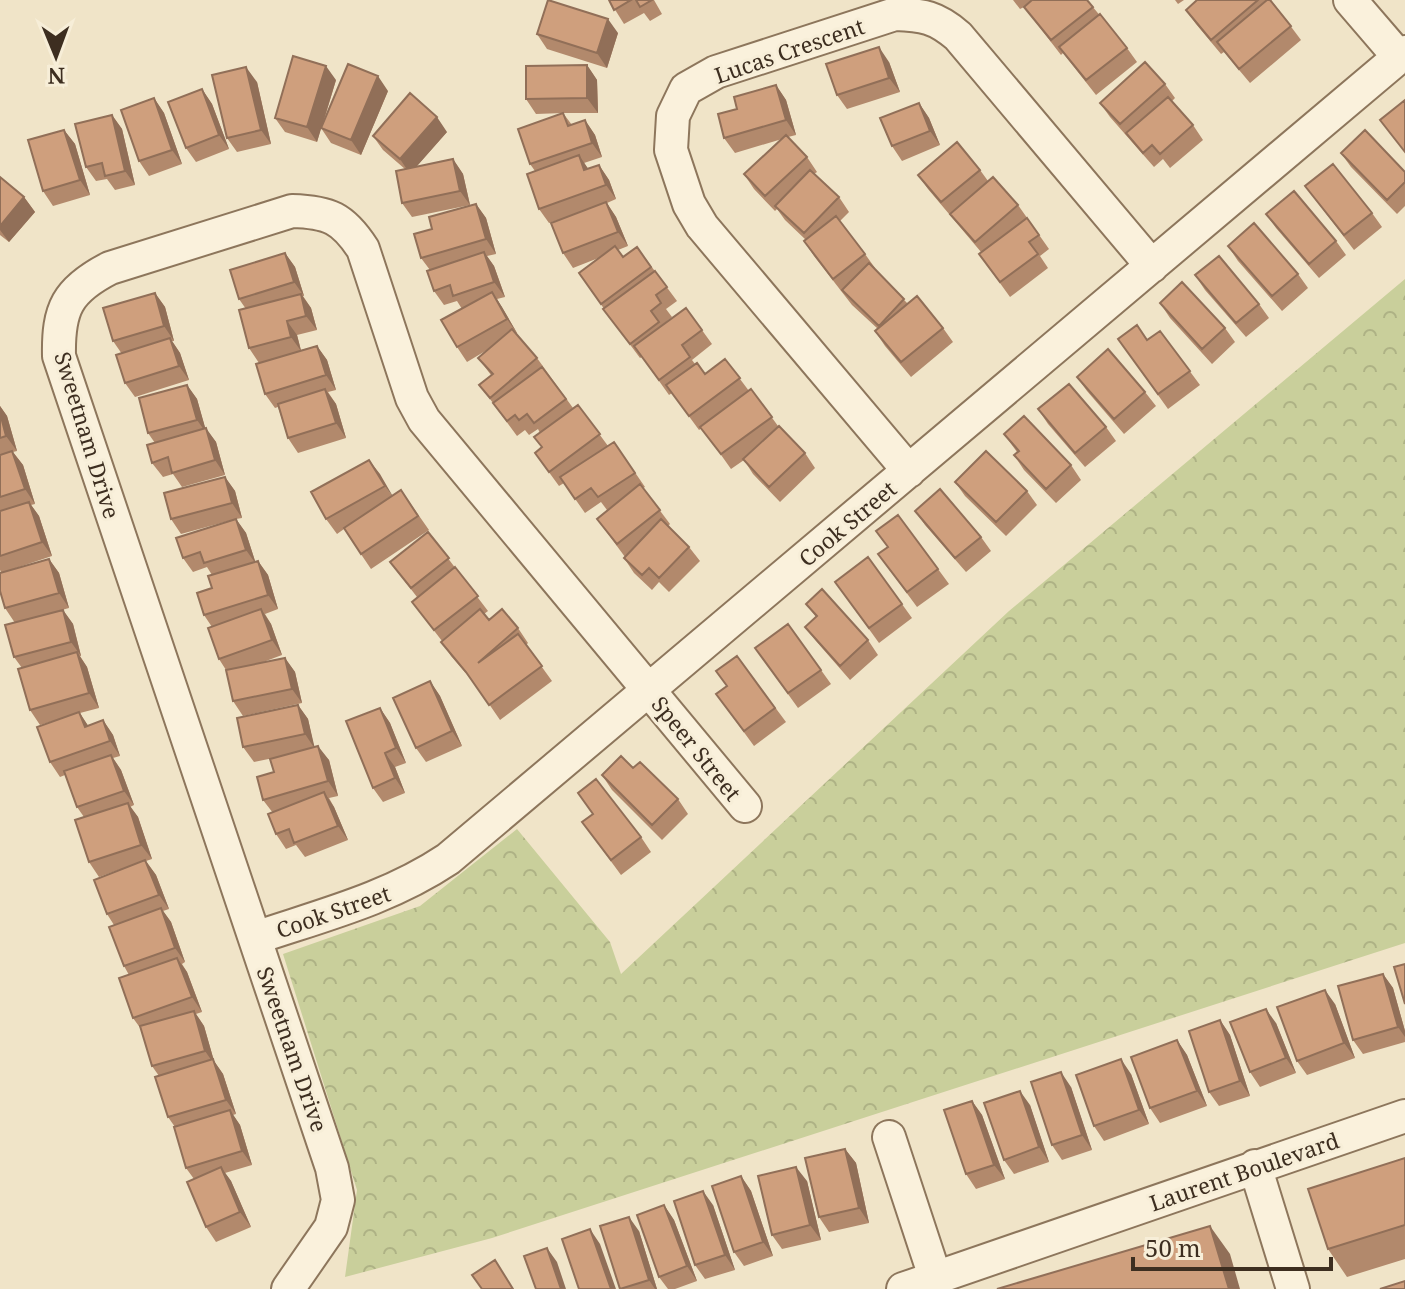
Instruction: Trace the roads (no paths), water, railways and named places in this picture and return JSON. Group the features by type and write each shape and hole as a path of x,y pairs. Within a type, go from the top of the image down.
{"street":[{"path":"1350,0 1402,55"},
{"name":"Lucas Crescent","path":"909,471 702,226 689,204 671,150 673,116 686,89 716,72 895,14 920,15 941,22 958,36 1152,266"},
{"name":"Cook Street","path":"255,938 384,895 417,880 448,859 1402,55"},
{"name":"Sweetnam Drive","path":"288,1289 331,1227 338,1200 332,1168 59,356 58,326 69,299 86,280 110,268 292,211 315,211 336,218 352,232 363,249 412,398 436,439 649,689"},
{"name":"Speer Street","path":"649,689 745,806"},
{"name":"Laurent Boulevard","path":"903,1289 938,1284 1255,1166 1405,1116"},
{"path":"889,1137 938,1284"},
{"path":"1255,1166 1293,1289"}]}
